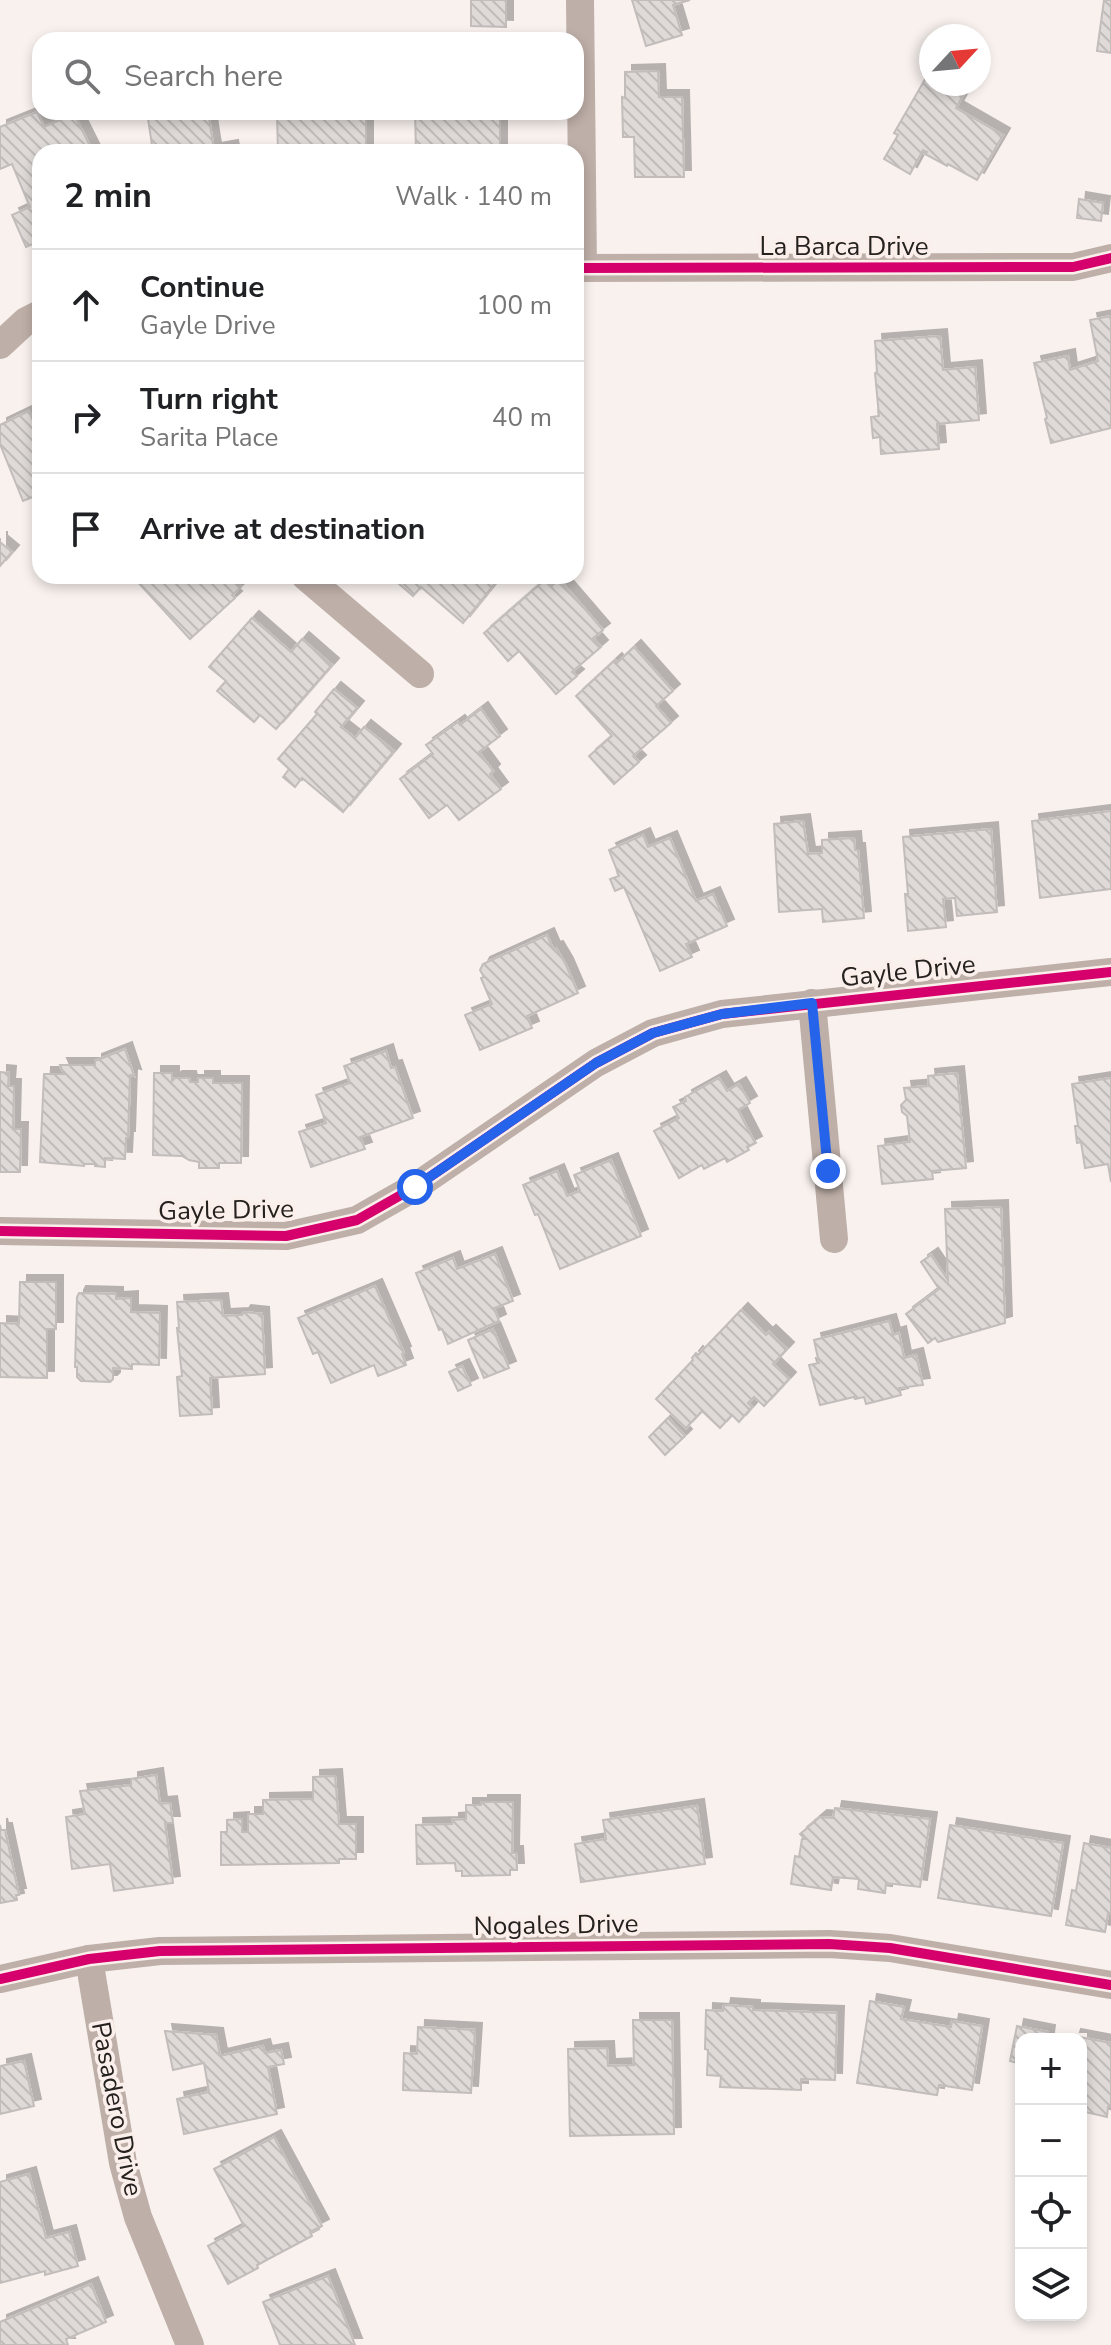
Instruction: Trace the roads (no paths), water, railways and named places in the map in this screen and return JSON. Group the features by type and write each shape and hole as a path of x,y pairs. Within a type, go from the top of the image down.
{"street":[{"path":"580,0 580,32"},
{"path":"580,120 580,144"},
{"name":"La Barca Drive","path":"584,268 1073,267 1111,258"},
{"path":"0,345 32,318"},
{"path":"314,584 420,674"},
{"name":"Gayle Drive","path":"0,1231 286,1236 357,1220 415,1187 596,1063 653,1033 722,1014 1111,972"},
{"path":"812,1003 834,1239"},
{"name":"Nogales Drive","path":"0,1979 89,1959 160,1951 829,1944 890,1948 1111,1985"},
{"name":"Pasadero Drive","path":"89,1959 123,2163 138,2217 190,2345"}]}
